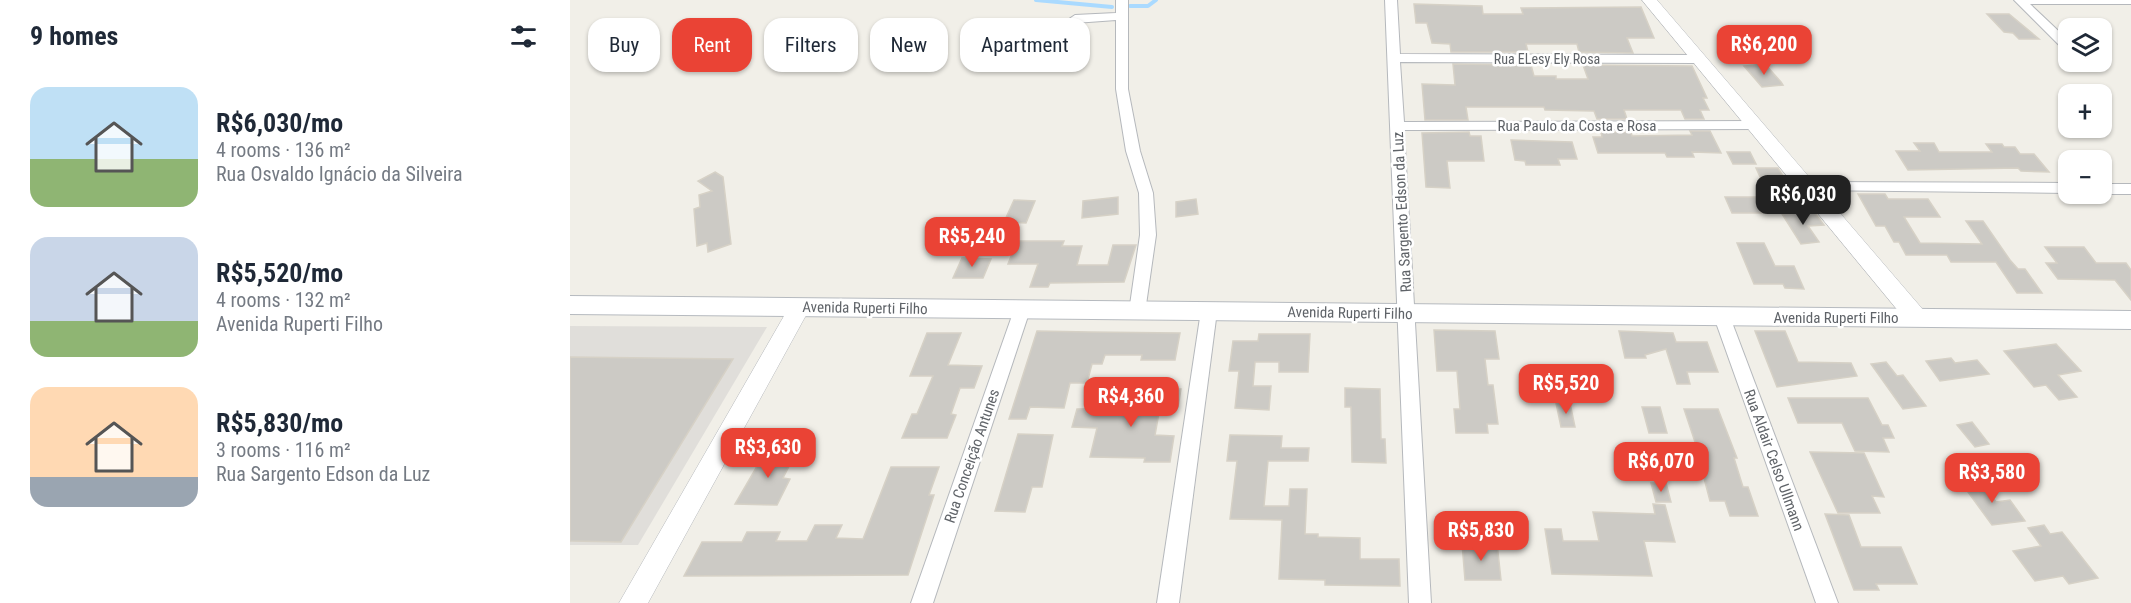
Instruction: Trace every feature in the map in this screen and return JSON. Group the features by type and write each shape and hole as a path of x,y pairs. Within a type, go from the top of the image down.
{"main road":[{"name":"Avenida Ruperti Filho","path":"570,305 2131,320"}],"street":[{"path":"1122,0 1122,89 1133,151 1146,193 1148,235 1137,312"},
{"name":"Rua Sargento Edson da Luz","path":"1391,0 1408,313 1420,603"},
{"path":"1648,0 1809,187 1917,318"},
{"path":"2020,0 2131,1"},
{"path":"2020,0 2058,37"},
{"path":"1090,18 1121,16"},
{"name":"Rua ELesy Ely Rosa","path":"1394,58 1699,59"},
{"name":"Rua Paulo da Costa e Rosa","path":"1397,126 1756,126"},
{"path":"1809,187 2058,189"},
{"path":"2112,189 2131,189"},
{"path":"633,603 799,308"},
{"name":"Rua Conceição Antunes","path":"922,603 1022,310"},
{"path":"1168,603 1209,311"},
{"name":"Rua Aldair Celso Ullmann","path":"1722,317 1827,603"}],"shaded area":[{"path":"570,326 767,327 638,545 570,545"}],"building":[{"path":"1414,4 1482,6 1483,14 1523,14 1521,8 1641,7 1654,38 1627,38 1633,53 1579,52 1577,44 1526,44 1528,52 1451,52 1450,44 1432,43 1427,23 1416,23"},
{"path":"1987,14 2009,14 2039,39 2019,39 2013,33 2004,32"},
{"path":"1453,64 1531,65 1534,76 1556,76 1556,79 1588,79 1583,65 1692,66 1707,98 1703,98 1709,110 1700,110 1704,119 1685,119 1681,110 1624,110 1627,119 1597,119 1594,111 1545,110 1544,107 1466,107 1468,120 1425,120 1422,84 1455,85"},
{"path":"1765,64 1783,85 1762,87 1744,66"},
{"path":"1690,131 1710,131 1721,153 1692,152 1694,157 1667,157 1665,153 1598,153 1593,137 1602,137 1601,132 1631,132 1632,136 1692,135"},
{"path":"1469,132 1470,136 1481,136 1484,161 1447,161 1450,188 1426,187 1422,133"},
{"path":"1511,140 1572,142 1577,159 1558,159 1560,165 1526,165 1525,161 1515,160"},
{"path":"1914,143 1934,143 1939,152 1992,152 1986,144 2002,144 2004,147 2015,147 2020,154 2034,154 2049,172 2021,171 2018,168 1908,170 1896,151 1920,151"},
{"path":"1727,152 1750,152 1756,164 1733,164"},
{"path":"1756,168 1778,168 1786,181 1762,181"},
{"path":"715,172 723,177 731,244 708,252 707,243 697,246 694,209 700,207 699,195 712,191 698,181"},
{"path":"1858,194 1885,194 1888,199 1928,199 1940,217 1904,217 1920,243 1982,244 1966,221 1983,221 2010,260 2018,269 2025,269 2042,293 2017,293 1996,262 1951,262 1947,255 1906,255 1899,242 1894,242 1885,226 1876,226"},
{"path":"1118,197 1118,214 1082,218 1083,201"},
{"path":"1725,197 1760,197 1768,213 1732,213"},
{"path":"1196,199 1198,214 1176,217 1176,202"},
{"path":"1014,200 1035,201 1026,223 1004,222"},
{"path":"1814,212 1824,225 1808,226 1819,242 1801,244 1782,214"},
{"path":"1017,241 1064,241 1062,246 1082,246 1077,265 1108,265 1113,245 1136,245 1124,282 1050,283 1048,287 1030,287 1038,264 1008,264"},
{"path":"1737,243 1764,243 1775,266 1794,266 1804,289 1785,288 1783,284 1754,284"},
{"path":"2045,247 2084,247 2096,263 2126,263 2131,270 2131,300 2115,280 2058,279 2046,263 2057,263"},
{"path":"962,258 991,259 983,278 953,278"},
{"path":"1434,330 1495,331 1499,359 1485,359 1488,385 1493,385 1498,424 1487,424 1488,433 1456,433 1454,409 1460,409 1457,371 1437,371"},
{"path":"1037,331 1180,333 1175,360 1141,360 1142,355 1105,355 1102,364 1092,364 1087,383 1070,383 1064,408 1030,407 1026,419 1009,419"},
{"path":"1619,331 1673,333 1676,342 1707,342 1718,372 1687,372 1690,384 1677,384 1666,349 1645,355 1646,358 1625,358"},
{"path":"1755,331 1785,331 1798,362 1851,363 1857,376 1777,387"},
{"path":"927,333 961,333 948,365 982,366 974,388 960,388 951,414 956,415 947,438 902,438 912,414 917,414 933,376 910,376"},
{"path":"1259,334 1310,334 1308,372 1279,372 1279,362 1255,362 1253,386 1271,386 1269,410 1235,408 1239,371 1229,371 1233,341 1258,341"},
{"path":"2056,344 2081,371 2058,375 2077,397 2059,400 2046,385 2034,387 2004,351"},
{"path":"570,357 733,359 621,542 570,541"},
{"path":"1951,358 1955,363 1977,360 1989,374 1940,381 1926,361"},
{"path":"1886,362 1897,376 1903,375 1926,406 1903,409 1871,364"},
{"path":"1141,388 1181,389 1178,407 1160,407 1155,435 1174,436 1170,462 1144,462 1145,458 1090,457 1097,428 1072,427 1077,409 1137,408"},
{"path":"1345,388 1380,389 1381,439 1385,439 1386,463 1352,462 1351,407 1345,407"},
{"path":"1788,398 1868,398 1882,425 1888,425 1894,438 1883,438 1889,452 1855,451 1842,423 1798,423"},
{"path":"1556,403 1570,403 1575,427 1561,427"},
{"path":"1642,407 1660,407 1667,433 1649,433"},
{"path":"1684,409 1718,409 1737,458 1734,458 1743,487 1748,487 1758,516 1730,516 1725,501 1710,501 1700,463 1702,463"},
{"path":"1972,422 1989,444 1975,447 1957,425"},
{"path":"1018,434 1053,435 1042,487 1032,487 1025,512 995,511"},
{"path":"1230,435 1282,436 1281,448 1309,448 1308,461 1268,461 1264,506 1289,506 1290,489 1307,489 1305,534 1318,534 1318,537 1360,538 1360,559 1399,559 1400,586 1325,585 1325,580 1279,579 1282,520 1230,519 1237,461 1227,461"},
{"path":"767,449 798,449 783,478 790,479 777,505 735,504"},
{"path":"1810,452 1864,453 1884,497 1872,496 1880,513 1838,513"},
{"path":"891,467 939,467 929,495 934,495 908,575 684,576 702,542 742,542 747,532 780,532 776,541 807,541 815,525 842,525 836,538 863,539"},
{"path":"1978,478 1996,502 2010,500 2025,521 1992,525 1960,481"},
{"path":"1651,483 1666,483 1671,502 1656,502"},
{"path":"1653,504 1665,505 1675,542 1644,541 1652,576 1552,574 1545,529 1561,529 1563,541 1599,541 1593,512 1655,514"},
{"path":"1825,514 1849,515 1861,547 1901,547 1917,584 1876,584 1879,590 1854,590"},
{"path":"2044,525 2050,534 2062,532 2098,578 2069,584 2063,576 2035,581 2013,551 2041,546 2028,528"},
{"path":"1462,543 1497,543 1501,580 1465,580"}],"waterway":[{"path":"1036,0 1112,7"},
{"path":"1130,6 1148,6 1156,0"}]}
